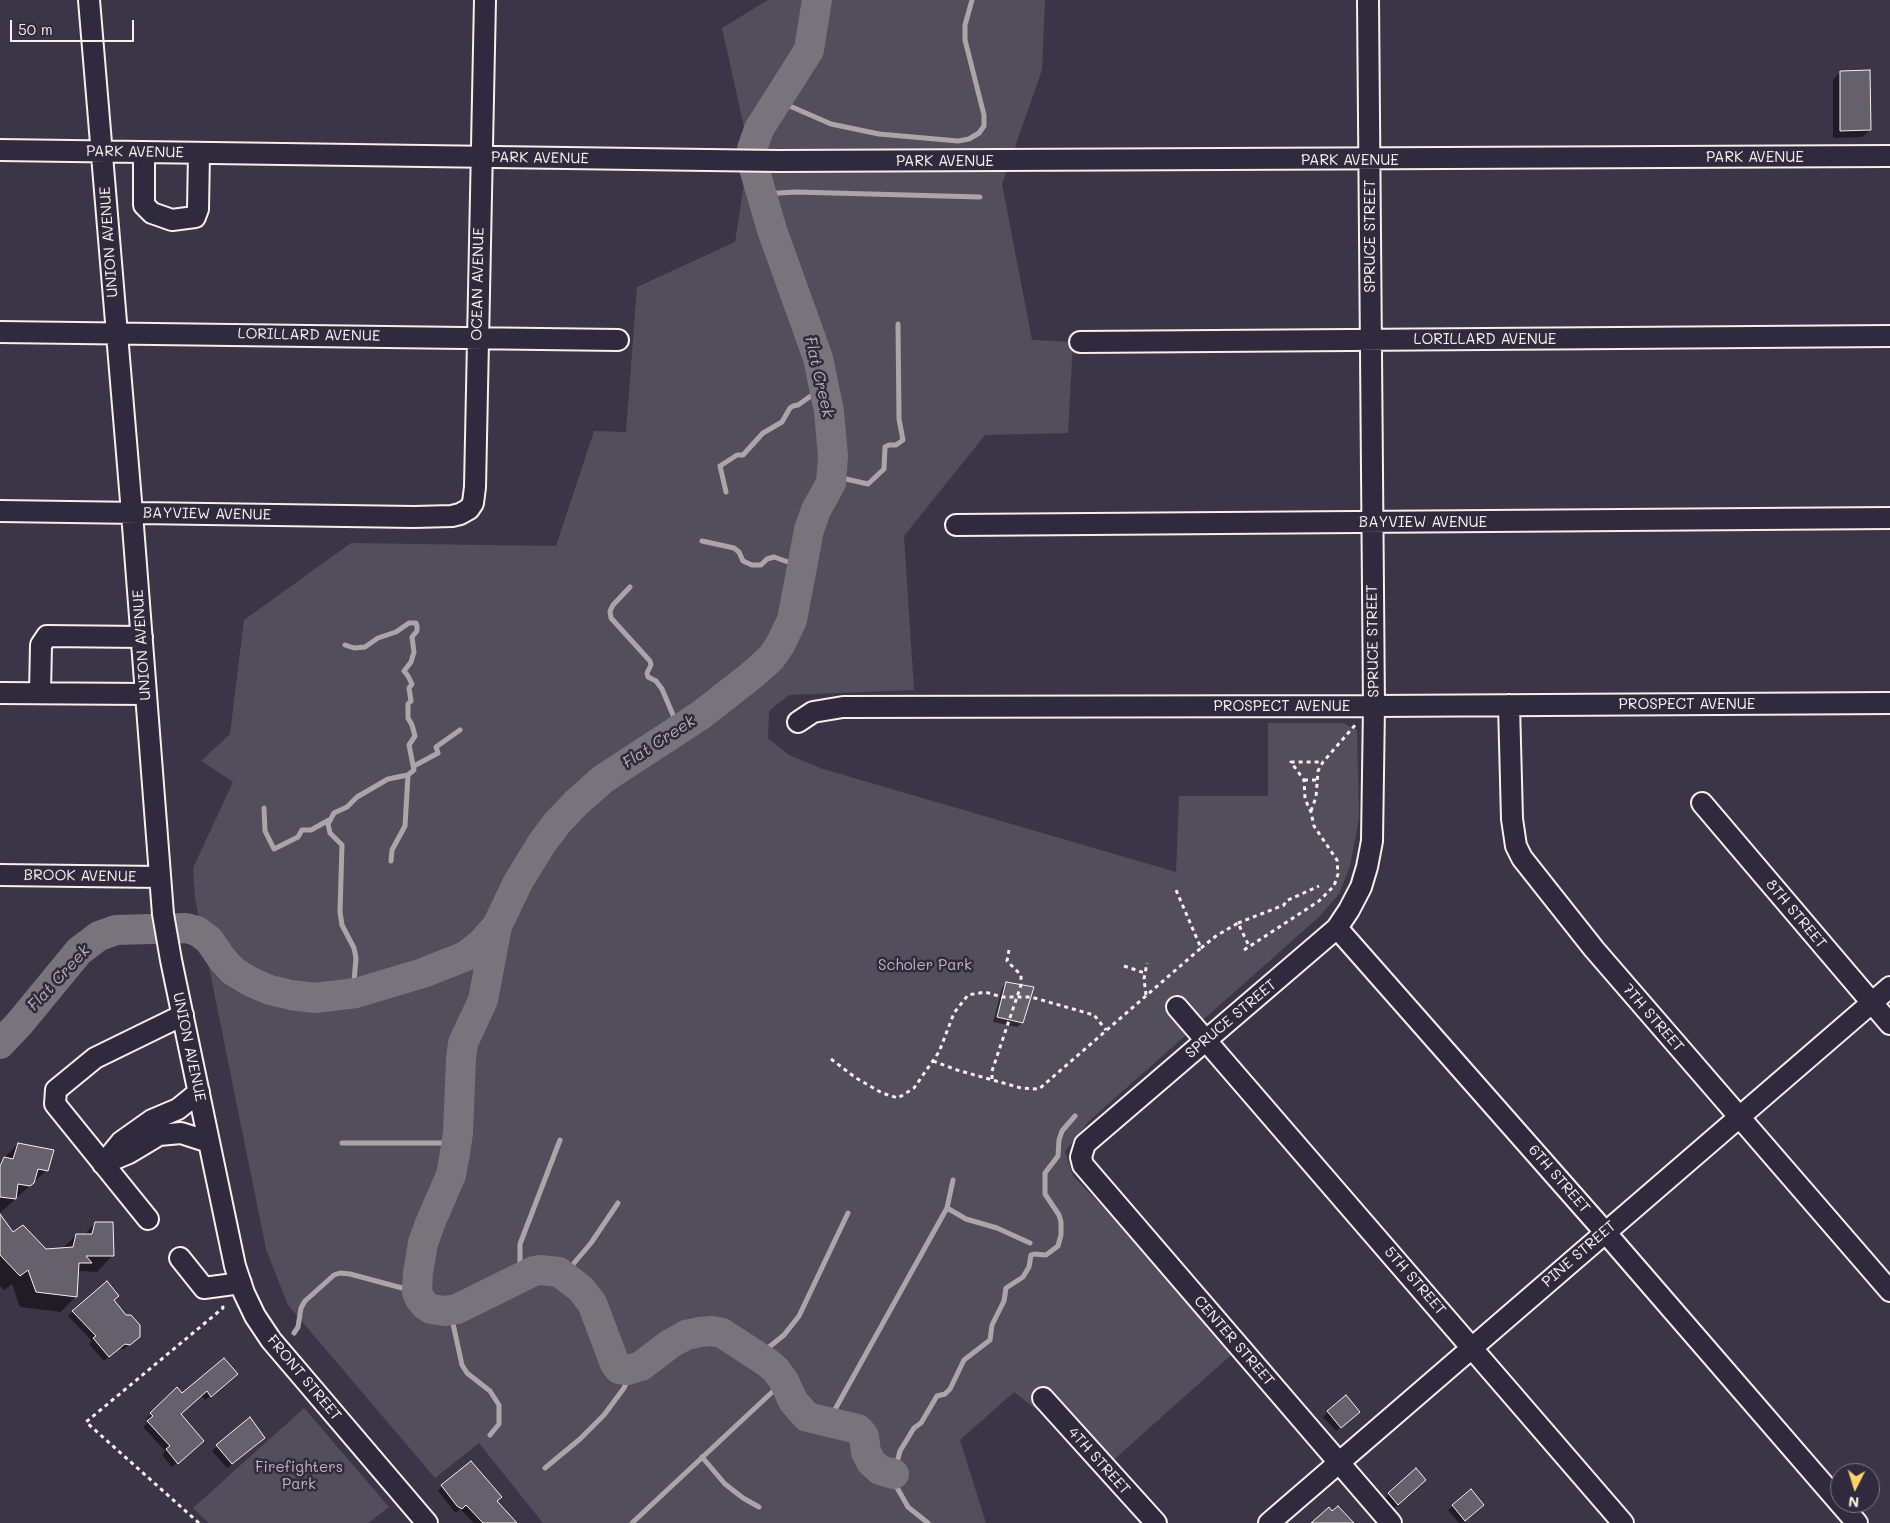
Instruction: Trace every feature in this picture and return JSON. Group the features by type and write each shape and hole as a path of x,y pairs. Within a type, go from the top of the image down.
{"street":[{"name":"UNION AVENUE","path":"89,0 142,637 160,885 170,960 235,1266 241,1283"},
{"name":"OCEAN AVENUE","path":"414,517 460,514 469,509 473,503 475,487 485,0"},
{"name":"SPRUCE STREET","path":"1080,1157 1085,1144 1337,928 1361,887 1367,867 1372,841 1374,706 1368,0"},
{"name":"PARK AVENUE","path":"0,150 743,161 1370,160 1890,156"},
{"path":"144,152 144,205 152,213 172,220 195,217 198,210 199,153"},
{"name":"LORILLARD AVENUE","path":"0,332 618,340"},
{"name":"LORILLARD AVENUE","path":"1080,342 1890,336"},
{"name":"BAYVIEW AVENUE","path":"0,511 414,517"},
{"name":"BAYVIEW AVENUE","path":"956,525 1890,518"},
{"path":"40,693 41,645 47,636 142,637"},
{"path":"0,692 146,694"},
{"name":"PROSPECT AVENUE","path":"798,722 813,712 843,707 1890,703"},
{"name":"7TH STREET","path":"1509,705 1512,819 1516,846 1522,858 1594,949 1890,1291"},
{"name":"8TH STREET","path":"1702,803 1890,1024"},
{"name":"BROOK AVENUE","path":"0,875 160,885"},
{"name":"6TH STREET","path":"1337,928 1605,1232 1857,1523"},
{"name":"PINE STREET","path":"1269,1523 1890,987"},
{"name":"5TH STREET","path":"1177,1007 1623,1523"},
{"path":"148,1219 55,1104 56,1090 95,1058 183,1016"},
{"path":"103,1164 121,1142 152,1120 178,1109 199,1092"},
{"path":"103,1164 129,1154 159,1135 181,1133 209,1142"},
{"name":"CENTER STREET","path":"1080,1157 1083,1165 1391,1523"},
{"path":"180,1258 204,1288 241,1283"},
{"name":"FRONT STREET","path":"241,1283 255,1316 271,1340 427,1523"},
{"name":"4TH STREET","path":"1043,1398 1156,1523"}],"path":[{"path":"1311,812 1316,797 1318,771 1323,762 1359,720 1374,706"},
{"path":"1244,950 1326,896 1334,886 1338,874 1337,860 1314,826 1306,799 1304,780 1291,762 1323,762"},
{"path":"1304,780 1317,780"},
{"path":"933,1061 1020,1088 1039,1089 1216,936 1238,923 1284,905 1286,900 1318,886"},
{"path":"1176,890 1201,948"},
{"path":"1238,923 1249,946"},
{"path":"992,1079 992,1070 1021,985 1021,975 1007,960 1009,950"},
{"path":"1146,996 1144,979 1147,963"},
{"path":"1124,966 1145,973"},
{"path":"831,1059 856,1078 882,1093 898,1098 914,1088 933,1061 939,1052 954,1013 968,995 985,992 1002,997 1031,997 1094,1015 1106,1030"},
{"path":"199,1523 86,1422 223,1308 218,1287"}],"green space":[{"name":"Scholer Park","path":"768,0 1045,0 1042,70 1002,184 1032,340 1073,342 1068,433 985,435 904,536 914,690 789,695 769,711 768,738 789,755 823,769 1176,872 1179,796 1268,796 1268,723 1343,723 1357,730 1359,818 1350,866 1339,894 1320,916 1089,1121 1065,1151 1073,1176 1240,1347 1108,1465 1014,1392 960,1440 986,1523 543,1523 479,1443 435,1478 288,1305 266,1249 195,898 193,868 233,782 201,761 230,734 244,620 351,543 556,546 594,431 626,432 637,287 735,242 745,177 744,127 722,28"},
{"name":"Firefighters Park","path":"304,1408 389,1507 368,1523 209,1523 193,1508"}],"building":[{"path":"1870,70 1871,130 1840,131 1840,71"},
{"path":"1006,982 1034,987 1023,1023 997,1017"},
{"path":"18,1143 54,1150 48,1171 38,1169 34,1183 30,1186 18,1184 16,1199 0,1197 0,1166 4,1157 13,1159"},
{"path":"0,1214 13,1232 23,1225 46,1249 73,1247 76,1234 92,1234 95,1222 113,1222 114,1256 86,1256 92,1263 79,1263 77,1297 36,1292 28,1270 20,1276 0,1255"},
{"path":"107,1281 119,1296 114,1300 126,1315 131,1315 140,1325 140,1337 130,1345 125,1344 109,1357 93,1338 96,1336 72,1311"},
{"path":"224,1358 238,1374 211,1397 207,1391 181,1414 204,1441 178,1464 166,1449 170,1446 147,1421 153,1416 150,1413 177,1387 182,1393"},
{"path":"1346,1395 1360,1412 1341,1428 1327,1411"},
{"path":"250,1417 265,1438 232,1464 216,1445"},
{"path":"471,1461 502,1497 497,1501 517,1523 483,1523 466,1505 462,1509 457,1506 441,1485"},
{"path":"1416,1468 1426,1480 1398,1505 1388,1493"},
{"path":"1471,1489 1484,1505 1465,1521 1452,1505"},
{"path":"1338,1506 1354,1523 1311,1523 1329,1507 1332,1511"}],"waterway":[{"name":"Flat Creek","path":"0,1044 19,1024 79,951 99,936 116,930 186,928 197,931 209,940 233,971 251,982 270,990 315,998 356,993 423,973 466,956 482,943 497,926 518,882 542,843 557,823 576,803 603,779 701,715 771,658 780,645 792,620 809,530 816,510 831,483 833,456 829,411 818,358 772,230 754,168 752,149 759,129 809,50 817,0"},
{"path":"776,100 831,124 879,134 958,141 969,139 979,133 984,126 984,115 965,40 965,25 972,0"},
{"path":"762,194 796,192 980,197"},
{"path":"833,476 868,484 884,469 885,447 896,445 903,440 899,419 898,324"},
{"path":"726,492 720,466 737,455 743,455 763,433 782,422 790,408 798,405 825,386"},
{"path":"702,541 734,548 739,552 743,561 752,565 761,565 767,559 774,557 802,567"},
{"path":"630,587 613,605 610,611 611,618 650,661 648,677 656,681 662,689 679,729"},
{"path":"345,645 354,648 365,647 378,638 396,632 409,623 416,623 417,626 417,631 412,637 414,652 411,662 404,671 412,684 409,688 411,701 408,704 408,718 415,736 409,745 414,770 408,775 388,779 357,797 347,807 334,813 328,824 330,833 342,845 340,912 342,925 354,948 356,958 353,993"},
{"path":"414,766 438,753 436,747 460,730"},
{"path":"391,861 392,850 405,826 408,775"},
{"path":"264,808 265,831 274,849 298,837 302,830 311,830 329,820"},
{"path":"497,926 483,1000 463,1043 458,1133 455,1153 451,1175 423,1243 418,1273 417,1292 420,1299 431,1309 445,1311 457,1309 534,1271 559,1272 581,1289 592,1303 615,1364 619,1369 628,1370 641,1366 670,1344 686,1335 712,1331 722,1333 776,1370 784,1381 793,1401 807,1417 858,1429 864,1436 866,1452 871,1462 880,1470 894,1474"},
{"path":"928,1523 908,1507 895,1484 894,1474 900,1451 914,1428 921,1423 937,1396 945,1394 950,1389 964,1360 990,1340 992,1325 1004,1301 1006,1288 1023,1277 1029,1267 1031,1255 1046,1255 1058,1246 1061,1235 1061,1222 1059,1215 1045,1194 1045,1173 1058,1156 1059,1140 1062,1131 1075,1116"},
{"path":"525,1275 520,1262 520,1244 560,1140"},
{"path":"342,1143 457,1143"},
{"path":"828,1422 947,1208 953,1180"},
{"path":"564,1275 591,1243 618,1203"},
{"path":"947,1208 966,1219 997,1228 1030,1243"},
{"path":"758,1356 784,1335 799,1316 848,1213"},
{"path":"294,1333 298,1327 301,1308 305,1301 334,1275 340,1273 350,1274 417,1292"},
{"path":"450,1310 462,1365 467,1373 490,1391 499,1405 499,1424 490,1435"},
{"path":"545,1468 580,1439 604,1415 624,1388 632,1370"},
{"path":"632,1523 784,1381"},
{"path":"702,1457 725,1484 743,1498 759,1507"}]}
